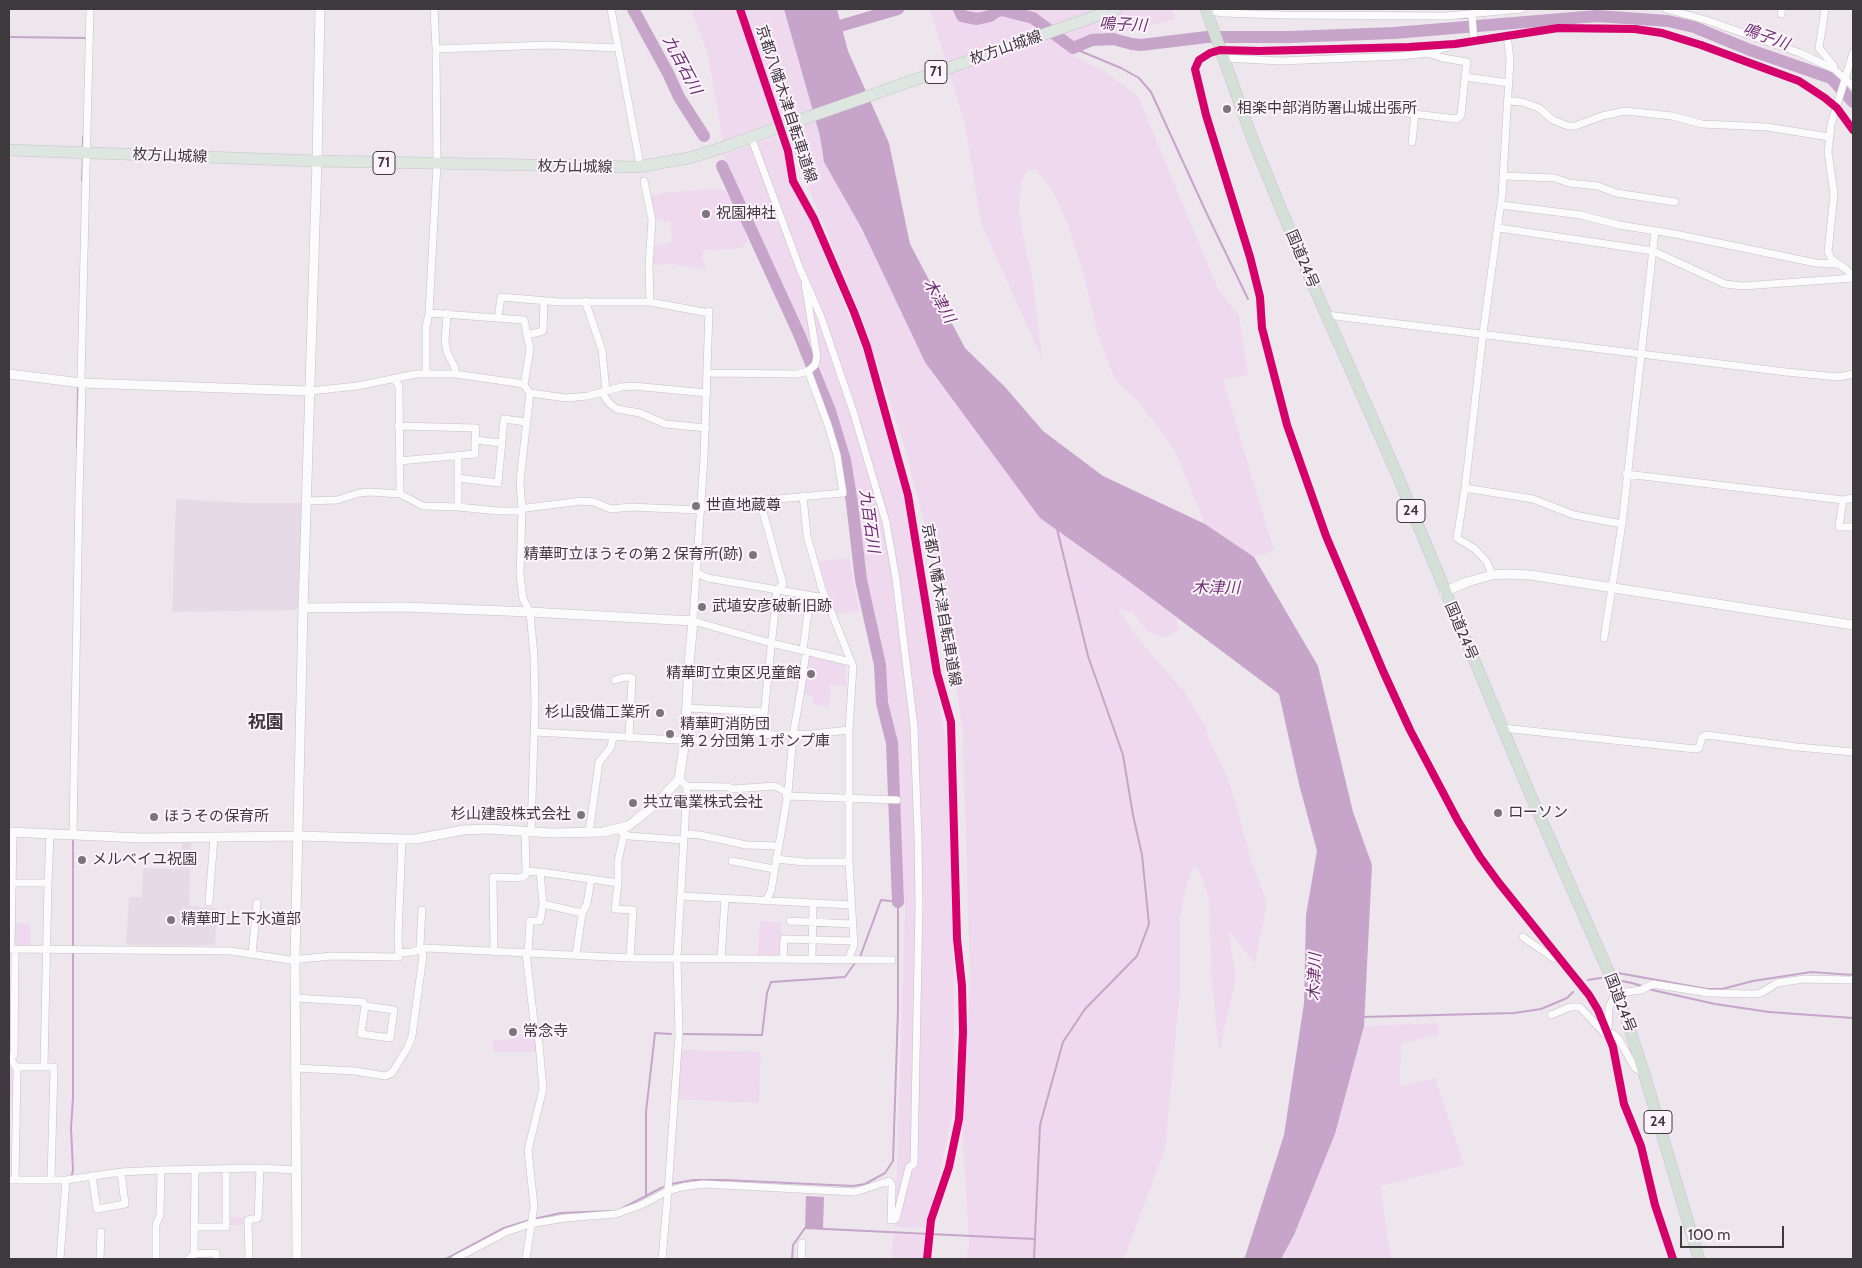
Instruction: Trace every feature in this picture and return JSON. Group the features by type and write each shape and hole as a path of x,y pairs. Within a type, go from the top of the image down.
{"highway":[{"name":"国道24号","path":"1210,11 1221,54 1252,138 1302,260 1393,465 1444,592 1616,990 1644,1073 1699,1259"}],"main road":[{"name":"枚方山城線","path":"9,150 317,161 637,167 689,158 1116,9"}],"street":[{"path":"73,834 90,9"},
{"path":"297,1259 295,959 320,9"},
{"path":"426,374 426,327 429,313 437,164 434,9"},
{"path":"611,9 639,159"},
{"path":"1474,40 1472,16 1479,9"},
{"path":"1210,11 1284,15 1472,16 1522,9"},
{"path":"1666,9 1706,20 1800,53 1834,69"},
{"path":"1825,9 1819,48 1834,69 1844,80 1853,86"},
{"path":"1221,54 1455,44 1558,28 1635,29 1662,33 1701,45 1799,82 1837,106 1853,130"},
{"path":"1492,575 1487,562 1475,549 1457,538 1465,488 1492,262 1499,228 1504,176 1510,60 1507,35"},
{"path":"1455,44 1428,53 1401,56 1281,61 1210,53 1199,60 1195,68 1198,84 1250,257 1260,297 1262,328 1287,424 1326,536 1410,730 1454,813 1480,857 1499,883 1589,995 1608,1034 1613,1047 1624,1104 1641,1146 1655,1205 1673,1259"},
{"path":"436,49 549,45 618,48"},
{"path":"1406,113 1456,119 1461,115 1467,62 1428,53"},
{"path":"1853,53 1831,125 1828,152 1834,194 1828,252 1830,258 1846,269 1853,277"},
{"path":"1465,77 1509,83"},
{"path":"1508,101 1522,102 1539,108 1553,120 1568,126 1575,126 1602,116 1625,111 1672,116 1702,124 1767,127 1829,137"},
{"path":"1412,142 1415,114"},
{"path":"454,1259 506,1232 530,1224 565,1218 616,1214 682,1186 703,1184 855,1192 889,1181 892,1185 891,1220 896,1219 910,1167 914,1164 919,906 918,837 914,727 896,579 886,522 848,397 821,317 805,281 753,136"},
{"path":"1504,176 1555,178 1598,186 1616,193 1675,202"},
{"path":"644,181 652,220 649,266 650,302"},
{"path":"1501,205 1559,211 1618,225 1816,263 1837,264"},
{"path":"1499,228 1653,251 1725,284 1743,286 1853,277"},
{"path":"1604,638 1622,524 1626,474 1655,231"},
{"path":"708,373 798,374 808,371 815,365 817,357 805,281"},
{"path":"498,318 501,297 544,301 650,302 709,312 706,428 685,741 679,779 659,801 622,832 615,909 633,910 630,958"},
{"path":"527,335 543,331 544,301"},
{"path":"585,301 602,350 603,392 610,404 617,409 640,414 665,424 706,428"},
{"path":"429,313 524,320 530,349 524,385"},
{"path":"447,314 447,352 455,368 455,374"},
{"path":"1327,315 1786,372 1838,377 1853,374"},
{"path":"306,501 337,500 359,493 370,492 400,494 423,506 498,511 522,510 582,501 594,502 611,509 701,508 734,507 760,501 843,493 837,455 808,371"},
{"path":"9,374 82,382 310,391 357,386 426,374 455,374 524,385 530,393 520,481 522,510 520,575 523,599 530,612 534,656 535,732 526,874 520,878 493,877 494,952"},
{"path":"394,379 399,386 400,494"},
{"path":"530,393 566,398 633,386 707,393"},
{"path":"458,478 498,483 504,419 526,422"},
{"path":"398,426 476,428 475,454 399,461"},
{"path":"475,440 501,444"},
{"path":"458,455 458,507"},
{"path":"1626,474 1842,500 1853,498"},
{"path":"1465,488 1533,499 1574,515 1622,524"},
{"path":"803,496 807,536 825,598 853,666 849,730 849,862 854,941 848,960"},
{"path":"1842,500 1839,527 1853,527"},
{"path":"760,501 782,584 778,590 762,734"},
{"path":"697,573 708,578 825,598"},
{"path":"1444,592 1466,582 1492,575 1530,575 1853,625"},
{"path":"766,900 771,891 787,795 793,735 801,690 810,596"},
{"path":"303,608 404,607 693,621 771,643 851,662"},
{"path":"615,680 624,677 632,678 629,738"},
{"path":"686,708 764,712"},
{"path":"1503,728 1695,749 1699,748 1702,737 1707,735 1853,752"},
{"path":"535,732 613,738 713,742 722,741 739,733 793,735 849,730"},
{"path":"589,833 599,762 611,747 613,738"},
{"path":"679,779 686,786 728,787 732,789 764,785 775,786 787,795 897,800"},
{"path":"662,1259 678,1034 676,958 686,786"},
{"path":"296,1170 226,1168 161,1170 121,1172 66,1180 12,1180 16,1067 10,1059 14,1055 11,832 141,838 298,836 416,839 463,830 622,832 684,837 700,835 746,845 778,846"},
{"path":"44,1067 50,834"},
{"path":"209,902 214,837"},
{"path":"12,949 231,951 290,960 332,956 399,957 398,937 402,839"},
{"path":"776,859 804,862 849,862"},
{"path":"732,861 774,869"},
{"path":"526,871 618,883"},
{"path":"526,1259 534,1206 528,1150 543,1089 527,953 530,920 540,920 543,904 540,872"},
{"path":"576,955 582,912 587,904 591,879"},
{"path":"13,883 48,882"},
{"path":"680,896 851,905"},
{"path":"721,959 725,899"},
{"path":"252,954 257,903"},
{"path":"543,904 582,912"},
{"path":"812,904 812,959"},
{"path":"295,1068 355,1071 385,1076 392,1073 408,1047 412,1036 423,956 420,949 422,910"},
{"path":"790,921 852,924"},
{"path":"1523,937 1553,958 1560,958"},
{"path":"783,958 784,939 854,941"},
{"path":"399,953 427,948 630,958 892,960"},
{"path":"1608,1034 1609,1008 1616,990 1641,990 1653,984 1708,993 1754,994 1761,993 1776,983 1804,979 1853,979"},
{"path":"295,998 363,1002 365,1006 394,1010 390,1038 361,1034 365,1006"},
{"path":"1551,1015 1570,1006 1580,1007 1604,1033 1618,1038 1635,1068 1644,1073"},
{"path":"16,1067 54,1067 51,1180"},
{"path":"194,1227 226,1227 226,1168"},
{"path":"249,1259 248,1220 258,1218 260,1168"},
{"path":"195,1169 194,1227 191,1256 216,1253 216,1259"},
{"path":"156,1259 156,1225 160,1215 161,1170"},
{"path":"92,1176 97,1209 125,1204 121,1172"},
{"path":"60,1259 66,1180"},
{"path":"100,1259 102,1232"},
{"path":"801,1259 802,1243"}],"shaded area":[{"path":"691,9 784,9 820,136 824,162 862,229 1123,577 1176,618 1179,630 1167,637 1160,637 1146,630 1134,614 1121,609 1118,610 1144,646 1183,690 1206,727 1209,739 1227,777 1236,803 1251,861 1267,903 1255,963 1228,930 1236,977 1219,1052 1212,982 1209,899 1196,865 1192,869 1185,891 1180,918 1180,991 1165,1149 1124,1259 966,1259 969,1245 962,1117 970,983 963,732 938,575 903,441 862,320 781,120 723,141 708,54"},
{"path":"930,9 1172,9 1175,19 1060,48 1105,72 1138,96 1218,289 1239,316 1248,375 1223,380 1274,551 1254,557 1205,524 1174,449 1138,401 1118,383 1111,370 1097,331 1084,275 1067,222 1052,190 1036,169 1028,170 1021,182 1019,208 1033,281 1043,361 981,223 965,124"},
{"path":"777,136 864,354 902,489 949,759 954,991 954,1107 927,1228 895,1227 905,911 897,754 885,702 880,657 860,554 853,494 846,458 822,371 723,155"},
{"path":"720,189 729,193 734,200 746,234 747,241 745,245 739,249 704,250 702,257 707,270 671,264 651,265 652,251 655,246 672,242 671,222 655,219 651,196 671,192"},
{"path":"176,499 242,503 302,503 298,608 296,610 172,612"},
{"path":"849,558 859,611 836,613 819,561"},
{"path":"699,601 708,603 707,613 698,613"},
{"path":"808,654 843,664 845,667 846,686 830,685 829,707 812,704 813,696 802,693"},
{"path":"182,842 191,843 189,906 217,908 215,945 126,945 129,897 142,897 143,868 180,869"},
{"path":"760,921 781,922 781,956 758,955"},
{"path":"13,923 30,923 30,945 13,945"},
{"path":"1438,1023 1439,1034 1401,1044 1400,1086 1435,1078 1464,1165 1380,1186 1391,1259 1281,1259 1294,1235 1335,1134 1364,1026"},
{"path":"513,1035 536,1035 537,1052 493,1052 493,1040 513,1039"},
{"path":"679,1050 761,1052 759,1103 676,1099"},
{"path":"9,1066 13,1071 13,1097 9,1097"},
{"path":"228,1217 245,1218 246,1225 228,1225"},
{"path":"894,1234 934,1236 931,1259 891,1259"}],"water":[{"name":"木津川","path":"784,9 837,9 848,51 889,143 910,244 965,348 1005,387 1043,431 1103,476 1205,524 1254,557 1318,666 1353,812 1372,865 1364,1026 1335,1134 1294,1235 1281,1259 1242,1259 1245,1257 1284,1135 1304,1003 1306,915 1317,851 1299,784 1279,694 1123,577 1040,518 925,362 862,229 824,162 820,136"},
{"path":"806,1196 824,1197 823,1228 805,1228"}],"waterway":[{"name":"九百石川","path":"633,9 679,97 704,136"},
{"name":"鳴子川","path":"826,30 898,9"},
{"name":"鳴子川","path":"959,9 962,16 977,19 990,16 1002,10 1033,18 1073,48 1092,40 1113,39 1141,45 1207,37 1289,37 1394,33 1597,16 1668,21 1694,27 1750,50 1831,78 1853,102"},
{"path":"9,37 87,38"},
{"path":"1073,48 1121,68 1139,78 1151,92 1248,299"},
{"path":"83,136 83,148"},
{"path":"82,181 83,158"},
{"name":"九百石川","path":"722,166 799,334 830,411 845,460 861,580 880,665 882,703 892,743 898,902"},
{"path":"77,448 78,385"},
{"path":"1034,1259 1040,1125 1063,1042 1085,1009 1137,956 1149,924 1142,855 1123,755 1088,656 1057,529"},
{"path":"73,838 73,948"},
{"path":"671,1184 693,1180 724,1180 853,1186 865,1184 885,1173 893,1161 898,1010 898,902 881,900 860,957"},
{"path":"71,1178 73,1170 71,1128 73,1098 73,953"},
{"path":"683,1034 762,1035 767,993 771,982 845,977 855,963"},
{"path":"1614,975 1618,973 1707,989 1722,989 1753,981 1811,972 1853,975"},
{"path":"1588,980 1607,977"},
{"path":"1617,980 1642,986"},
{"path":"1648,989 1715,1004 1769,1012 1853,1018"},
{"path":"1362,1017 1514,1013 1541,1009 1567,998 1573,992"},
{"path":"646,1195 646,1112 655,1033 671,1034"},
{"path":"623,1208 663,1187"},
{"path":"534,1219 561,1213 611,1211"},
{"path":"446,1259 504,1228 530,1220"},
{"path":"792,1259 793,1245 805,1228 1034,1239"}],"cycle path":[{"name":"京都八幡木津自転車道線","path":"740,9 788,151 793,181 814,219 867,347 908,495 937,673 951,722 957,939 962,986 963,1032 960,1102 959,1119 949,1167 931,1220 927,1259"},
{"path":"1673,1259 1655,1205 1641,1146 1624,1104 1613,1047 1598,1010 1589,995 1499,883 1480,857 1458,821 1410,730 1326,536 1287,425 1262,328 1260,297 1250,257 1206,115 1195,69 1199,60 1210,53 1220,50 1259,51 1409,47 1455,44 1558,28 1635,29 1662,33 1701,45 1799,81 1837,108 1853,130"}],"place":[{"name":"相楽中部消防署山城出張所","path":"1227,109"},
{"name":"祝園神社","path":"706,214"},
{"name":"世直地蔵尊","path":"696,506"},
{"name":"精華町立ほうその第２保育所(跡)","path":"753,555"},
{"name":"武埴安彦破斬旧跡","path":"702,607"},
{"name":"精華町立東区児童館","path":"811,674"},
{"name":"杉山設備工業所","path":"660,713"},
{"name":"精華町消防団 第２分団第１ポンプ庫","path":"670,734"},
{"name":"共立電業株式会社","path":"633,803"},
{"name":"ローソン","path":"1498,813"},
{"name":"杉山建設株式会社","path":"581,815"},
{"name":"ほうその保育所","path":"154,817"},
{"name":"メルベイユ祝園","path":"82,860"},
{"name":"精華町上下水道部","path":"171,920"},
{"name":"常念寺","path":"513,1032"}],"district":[{"name":"祝園","path":"266,723"}]}
